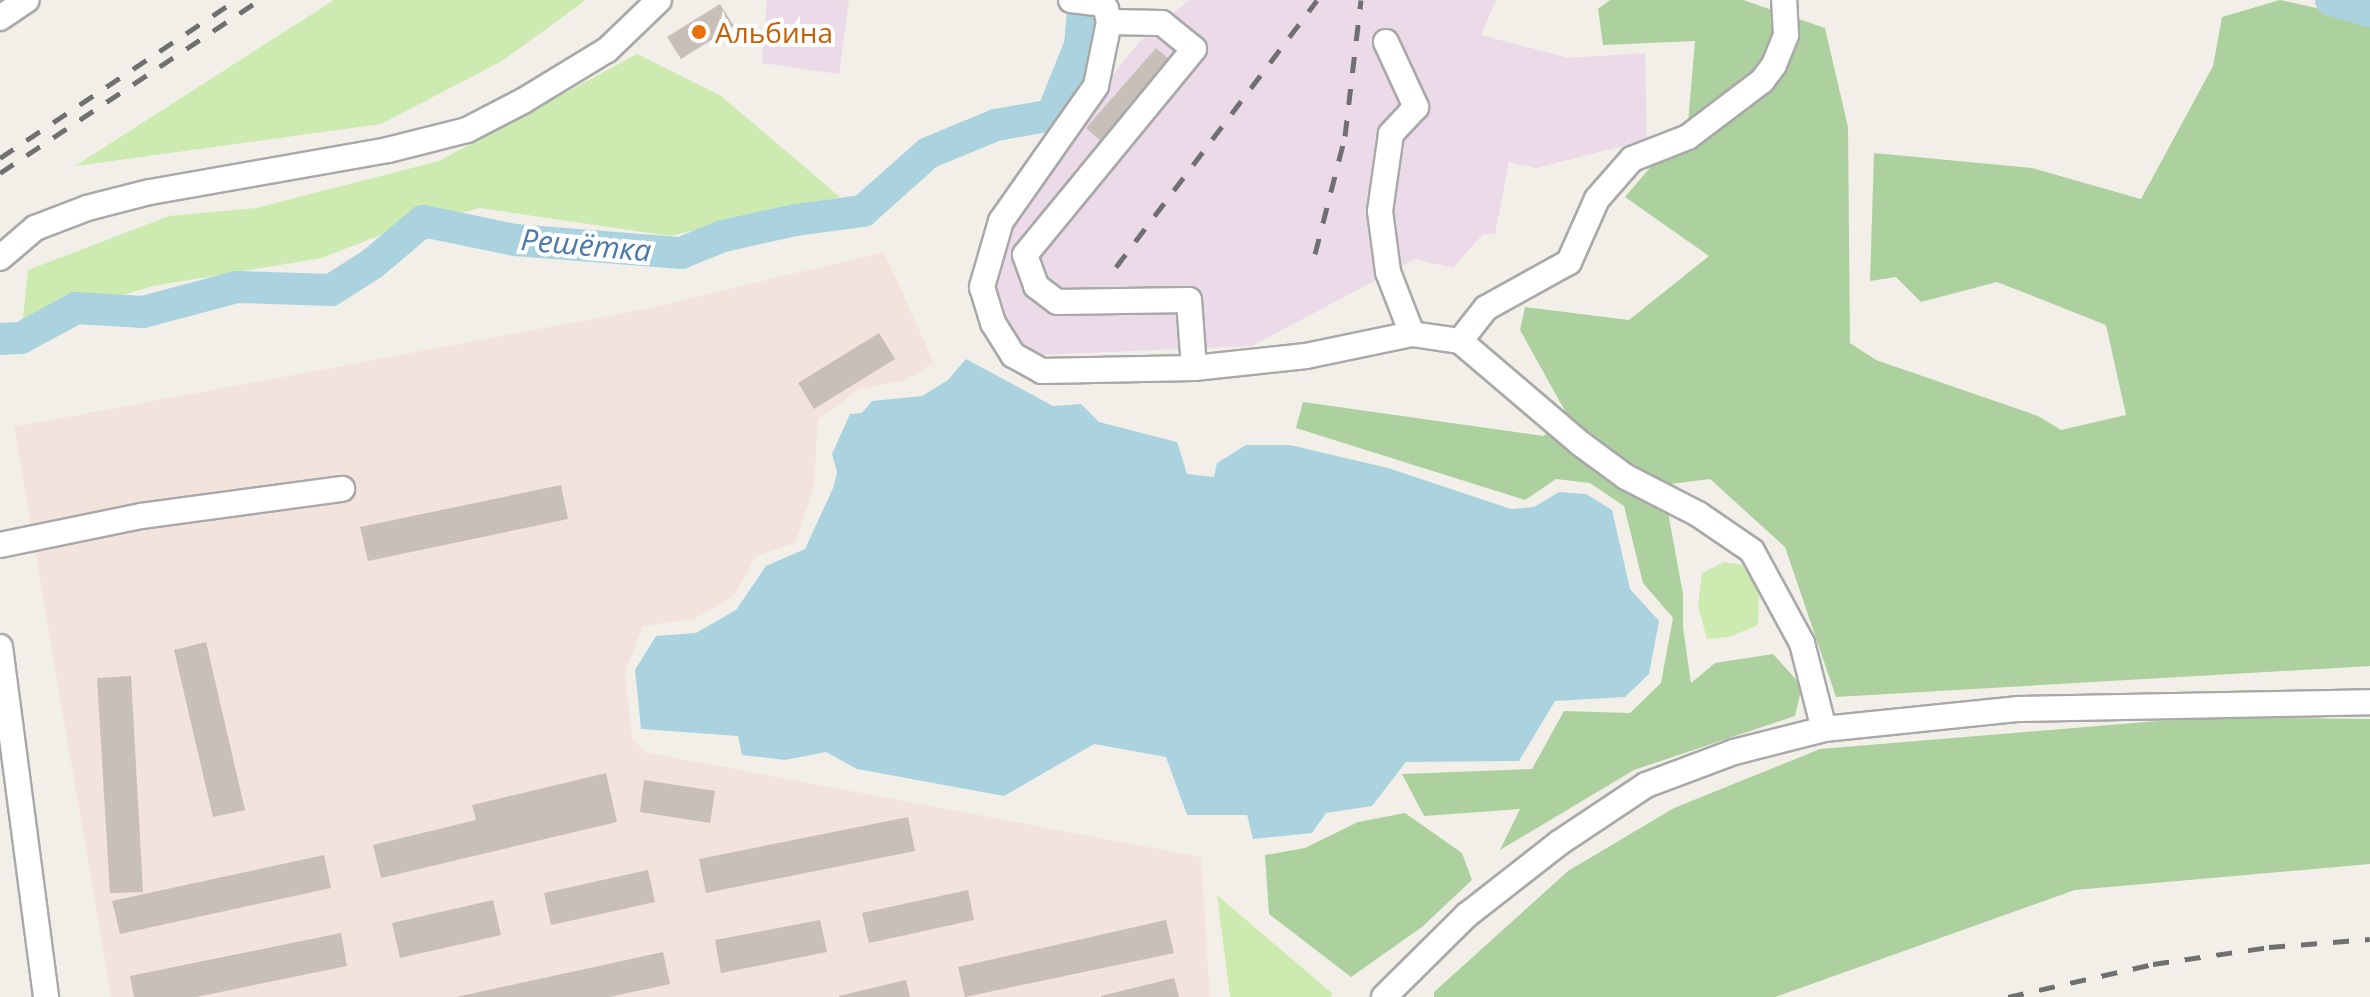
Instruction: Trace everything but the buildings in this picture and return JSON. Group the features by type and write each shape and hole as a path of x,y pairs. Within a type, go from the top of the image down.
{"street":[{"path":"0,18 27,0"},
{"path":"0,258 35,228 87,208 150,192 388,150 467,130 523,101 607,50 659,0"},
{"path":"633,27 675,0"},
{"path":"1071,0 1106,13 1162,23 1194,49 1025,255 1036,286 1057,302 1189,300 1194,368"},
{"path":"1460,341 1486,308 1569,262 1597,199 1632,159 1688,137 1762,81 1781,49 1785,11"},
{"path":"1106,13 1096,86 1001,221 982,287 993,323 1013,355 1042,371 1194,368 1306,356 1412,334 1460,341 1581,444 1626,477 1698,514 1752,551 1802,643 1824,729"},
{"path":"1386,42 1416,107 1391,134 1380,211 1388,272 1412,334"},
{"path":"0,545 141,516 342,489"},
{"path":"0,647 46,997"},
{"path":"1384,997 1467,915 1559,843 1646,785 1734,752 1824,729 2019,709 2370,702"}],"shaded area":[{"path":"767,0 849,0 839,74 762,63"},
{"path":"1189,0 1496,0 1481,35 1568,58 1645,53 1647,140 1536,168 1509,162 1495,234 1483,234 1453,268 1415,259 1252,346 1037,355 1012,341 993,291 1014,216 1059,143 1139,42"},
{"path":"884,252 934,363 903,381 860,389 818,419 814,486 796,542 756,556 734,596 694,619 643,626 625,673 632,737 644,752 1201,857 1210,997 111,997 14,427 641,310"}],"green space":[{"path":"334,0 586,0 502,61 381,124 75,166"},
{"path":"1610,0 1743,0 1825,28 1848,127 1850,343 1876,360 2038,416 2061,430 2126,415 2106,325 1997,282 1921,302 1896,277 1870,281 1874,153 2032,168 2141,199 2213,66 2222,17 2280,0 2370,20 2370,666 1836,697 1785,547 1710,479 1663,485 1683,594 1683,627 1691,683 1715,663 1773,654 1802,686 1795,716 1634,770 1500,850 1520,809 1424,816 1402,774 1532,769 1564,711 1630,713 1661,683 1673,618 1643,583 1624,506 1590,483 1556,479 1525,500 1296,428 1303,402 1544,436 1565,411 1520,330 1525,307 1629,320 1709,256 1625,197 1688,123 1695,41 1603,45 1598,9"},
{"path":"637,54 721,96 840,197 670,236 480,208 388,232 322,258 153,286 22,326 28,270 169,216 256,208 439,161"},
{"path":"1724,562 1744,565 1759,591 1758,625 1729,637 1707,639 1698,606 1702,573"},
{"path":"2206,717 2370,719 2370,864 2075,890 1775,997 1434,997 1434,992 1568,871 1674,808 1820,749"},
{"path":"1405,813 1462,853 1472,880 1422,927 1351,977 1269,914 1265,855 1305,848 1358,822"},
{"path":"1217,895 1333,994 1331,997 1230,997"}],"water":[{"path":"966,359 1053,406 1081,404 1099,422 1177,442 1187,474 1214,477 1217,463 1246,445 1290,445 1388,468 1511,509 1534,507 1559,492 1586,494 1612,510 1630,589 1659,621 1649,674 1625,697 1555,701 1519,761 1406,762 1372,806 1326,813 1312,833 1253,839 1247,815 1187,815 1166,757 1094,744 1004,796 857,769 826,752 785,760 742,755 738,736 641,729 635,670 656,636 696,633 736,610 766,566 805,549 834,486 837,472 832,454 850,414 862,413 872,401 922,396 948,380"}],"waterway":[{"name":"Решётка","path":"0,339 21,338 76,308 143,312 237,287 331,290 372,264 423,221 515,240 681,253 723,236 796,220 863,211 928,153 996,125 1052,115 1080,45 1084,0"},
{"name":"Решётка","path":"2331,0 2370,11"}],"railway":[{"path":"0,158 236,0"},
{"path":"0,173 259,0"},
{"path":"1116,267 1317,0"},
{"path":"1315,254 1345,136 1361,0"},
{"path":"2008,997 2153,964 2269,947 2370,939"}],"place":[{"name":"Альбина","path":"699,32"}]}
